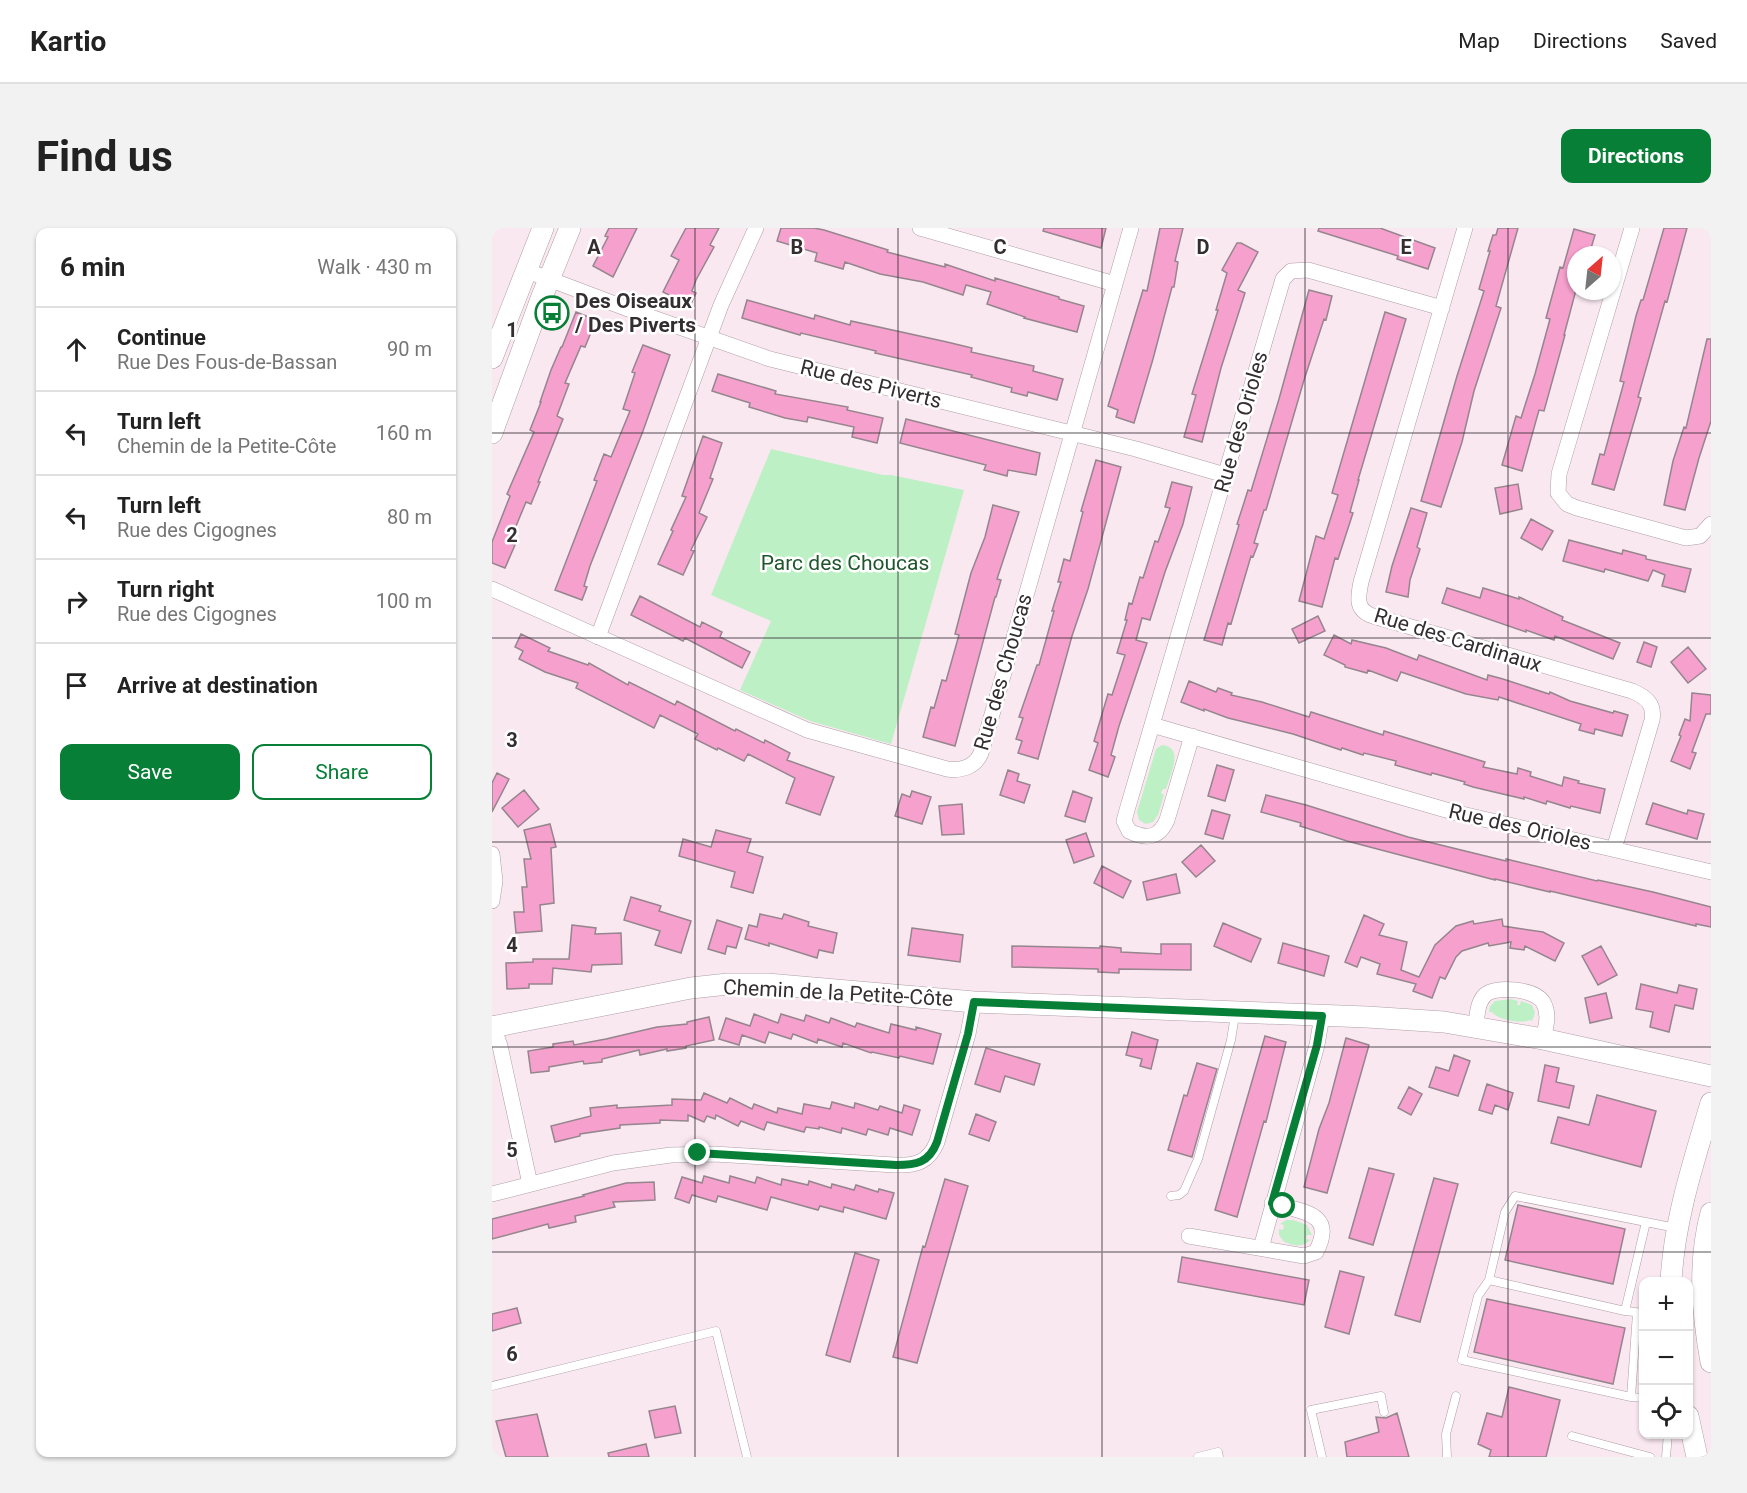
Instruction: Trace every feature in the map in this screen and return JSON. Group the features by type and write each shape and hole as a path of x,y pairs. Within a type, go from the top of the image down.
{"street":[{"path":"492,358 543,228"},
{"path":"492,433 548,279 570,228"},
{"path":"598,637 723,300 756,228"},
{"path":"920,228 1115,284"},
{"name":"Rue des Choucas","path":"492,589 807,730 947,769 963,769 972,765 981,753 1131,228"},
{"name":"Rue des Cardinaux","path":"1465,228 1361,582 1359,606 1364,612 1373,616 1632,691 1647,700 1653,710 1653,717 1614,849"},
{"path":"1632,228 1559,474 1558,493 1566,504 1577,508 1686,538 1700,536 1711,524"},
{"name":"Rue des Orioles","path":"1192,736 1167,820 1161,830 1154,835 1134,833 1126,829 1125,817 1281,284 1291,272 1302,269 1442,308"},
{"name":"Rue des Piverts","path":"525,270 709,339 770,359 1143,451 1225,475"},
{"name":"Rue des Orioles","path":"1152,725 1446,811 1711,872"},
{"path":"492,854 495,880 492,901"},
{"name":"Chemin de la Petite-Côte","path":"492,1026 691,988 728,984 783,986 974,1002 1407,1019 1476,1027 1543,1039 1711,1076"},
{"path":"1476,1027 1480,1004 1485,995 1496,990 1515,990 1539,997 1543,1003 1547,1020 1543,1039"},
{"path":"492,1194 626,1160 677,1154 735,1155 896,1165 923,1162 937,1142 968,1034 974,1002"},
{"path":"1261,1248 1317,1045 1322,1016"},
{"path":"492,1026 500,1046 531,1184"},
{"path":"1671,1277 1677,1229 1711,1103"},
{"path":"1189,1236 1309,1256 1316,1252 1323,1227 1317,1217 1272,1203"},
{"path":"1711,1213 1703,1257 1700,1309 1711,1362"},
{"path":"1693,1439 1697,1457"}],"lane":[{"path":"1171,1196 1181,1194 1189,1184 1233,1035 1235,1012"},
{"path":"1176,1187 1181,1194"},
{"path":"1639,1398 1462,1360 1478,1296 1489,1280 1505,1212 1515,1196 1677,1229"},
{"path":"1625,1311 1646,1222"},
{"path":"1489,1280 1639,1313"},
{"path":"1631,1397 1639,1322"},
{"path":"492,1386 716,1331 747,1457"},
{"path":"1322,1457 1311,1410 1381,1396 1384,1412"},
{"path":"1447,1457 1446,1434 1456,1396"},
{"path":"1572,1436 1634,1455 1650,1457"},
{"path":"1666,1457 1668,1439"},
{"path":"1198,1457 1218,1452 1219,1457"}],"green space":[{"name":"Parc des Choucas","path":"771,449 883,475 964,490 891,744 810,721 740,690 771,621 711,595"},
{"path":"1162,745 1173,751 1173,769 1166,789 1163,789 1161,793 1164,795 1158,815 1153,822 1146,824 1139,820 1137,812 1156,749"},
{"path":"1511,999 1518,1001 1517,1005 1520,1005 1521,1001 1532,1005 1535,1013 1532,1021 1510,1020 1489,1012 1490,1006 1495,1001"},
{"path":"1286,1220 1307,1225 1312,1235 1307,1235 1306,1239 1310,1240 1297,1245 1283,1241 1279,1235 1279,1229 1283,1230 1284,1225 1280,1224"}],"building":[{"path":"609,228 637,228 613,277 593,266 608,237 605,236"},
{"path":"686,228 719,228 710,245 714,247 696,280 692,291 696,293 690,306 663,292 679,260 671,256"},
{"path":"781,228 824,230 888,250 887,252 945,267 945,264 995,281 995,278 1059,297 1059,299 1084,306 1077,332 1024,318 987,304 991,292 966,285 963,295 923,282 880,274 845,262 843,269 815,261 817,253 777,241"},
{"path":"1044,228 1106,228 1101,248 1043,231"},
{"path":"1160,228 1183,228 1175,261 1178,262 1174,287 1172,287 1134,423 1116,417 1118,410 1108,406 1143,290 1147,291"},
{"path":"1319,228 1380,228 1435,248 1428,269 1397,259 1398,256 1318,231"},
{"path":"1498,228 1518,228 1496,306 1501,308 1474,391 1462,442 1441,507 1421,501 1484,291 1479,289 1490,251 1488,251"},
{"path":"1664,228 1687,228 1638,397 1641,398 1614,490 1592,484 1600,454 1604,455 1624,382 1620,381 1636,316 1641,300 1643,300"},
{"path":"1574,229 1595,235 1592,246 1569,246"},
{"path":"1237,243 1258,252 1238,290 1245,293 1221,368 1202,442 1184,437 1196,395 1192,394 1227,273 1222,270"},
{"path":"1567,254 1567,300 1573,300 1544,411 1539,410 1522,471 1502,465 1516,416 1521,418 1535,374 1550,319 1546,318 1560,267 1563,268"},
{"path":"1309,290 1332,296 1254,543 1258,544 1253,557 1251,556 1231,624 1228,623 1222,645 1204,640 1239,525 1237,524 1248,490 1251,491 1279,399"},
{"path":"747,300 814,319 815,315 850,325 851,321 947,342 972,348 971,352 1034,366 1033,371 1063,379 1057,400 1028,392 1027,396 1011,392 1012,388 971,377 972,375 801,333 800,335 742,318"},
{"path":"576,312 596,320 585,347 581,346 565,383 569,384 557,416 563,419 531,504 526,502 509,543 515,545 505,568 492,563 492,542 510,496 507,494 534,432 530,430 551,370"},
{"path":"1385,312 1406,319 1358,480 1350,512 1353,513 1338,559 1335,558 1322,607 1299,601 1316,536 1324,539 1338,495 1332,493"},
{"path":"1707,339 1711,339 1711,421 1685,510 1664,505 1673,461 1684,427 1686,428"},
{"path":"643,345 670,355 590,566 584,586 587,587 582,600 555,590 597,481 594,480 604,454 611,457 630,411 623,409 635,373 632,372"},
{"path":"718,374 776,391 775,394 848,407 847,410 883,418 877,443 852,437 854,427 808,417 807,422 785,418 749,407 750,403 712,391"},
{"path":"906,419 1040,453 1036,475 1008,470 1007,476 984,470 986,465 900,443"},
{"path":"703,436 722,443 710,478 713,479 699,513 707,517 691,550 694,551 683,575 658,564 686,497 682,496"},
{"path":"1096,460 1121,467 1038,759 1018,753 1022,741 1016,739 1023,718 1019,717 1037,665 1039,665 1061,582 1058,582 1064,559 1070,561 1083,512 1081,511"},
{"path":"1172,482 1192,487 1183,524 1150,620 1142,618 1136,640 1147,643 1119,726 1111,755 1115,757 1108,777 1089,770 1098,743 1094,741 1108,694 1112,695 1125,655 1117,653 1127,620 1125,620 1129,603 1132,604 1140,577 1143,578 1155,541 1158,542 1170,508 1165,507"},
{"path":"1518,484 1522,509 1500,514 1495,488"},
{"path":"993,505 1019,512 997,579 1001,580 955,746 923,737 931,707 934,708 942,680 946,681 959,635 955,634 971,573 985,537"},
{"path":"1411,508 1427,513 1417,547 1420,549 1410,580 1408,597 1386,592"},
{"path":"1531,519 1553,531 1542,550 1521,538"},
{"path":"1569,540 1622,554 1623,550 1646,556 1646,559 1691,569 1685,592 1662,586 1665,575 1653,570 1648,581 1605,569 1604,572 1563,561"},
{"path":"1447,588 1480,598 1483,588 1519,599 1519,597 1563,617 1562,620 1620,643 1613,659 1555,636 1554,640 1526,630 1526,632 1442,603"},
{"path":"640,596 700,627 702,622 722,632 720,637 750,652 742,668 685,638 683,641 631,615"},
{"path":"1318,616 1325,631 1299,643 1292,629"},
{"path":"521,634 550,648 548,651 588,665 589,663 628,685 629,682 675,705 677,701 735,731 736,729 764,743 765,740 790,753 787,760 834,777 820,815 786,803 795,778 748,754 744,761 718,748 717,750 695,739 698,734 660,715 654,728 576,688 578,683 545,672 519,659 523,651 515,647"},
{"path":"1334,635 1351,644 1352,640 1386,648 1417,660 1419,655 1487,680 1488,675 1549,694 1550,692 1570,701 1628,715 1622,736 1595,729 1594,734 1579,730 1581,724 1499,697 1498,700 1466,694 1401,672 1397,681 1368,670 1367,673 1345,667 1324,655"},
{"path":"1644,642 1657,647 1651,667 1637,662"},
{"path":"1688,647 1706,669 1688,683 1671,662"},
{"path":"1189,681 1216,692 1218,688 1232,693 1231,695 1309,717 1311,712 1383,735 1384,731 1485,762 1483,767 1517,774 1518,768 1531,772 1530,776 1562,786 1564,777 1579,781 1578,783 1605,789 1600,813 1547,801 1546,804 1524,797 1524,799 1473,787 1464,784 1465,782 1395,765 1396,761 1364,753 1363,755 1342,748 1341,750 1293,734 1228,718 1204,709 1204,711 1181,702"},
{"path":"1692,693 1711,695 1711,714 1706,714 1692,752 1696,753 1690,769 1671,761 1685,719 1690,721"},
{"path":"1217,765 1234,770 1225,801 1208,796"},
{"path":"1008,770 1019,774 1017,781 1030,785 1024,803 1000,795"},
{"path":"497,773 509,779 492,812 492,783"},
{"path":"524,790 539,809 518,827 502,808"},
{"path":"912,791 931,797 922,824 895,816 902,794 910,797"},
{"path":"1073,791 1092,798 1085,822 1065,816"},
{"path":"1266,795 1408,837 1711,907 1711,927 1696,924 1696,926 1495,880 1347,841 1300,826 1301,823 1261,812"},
{"path":"1653,803 1687,814 1688,810 1704,814 1697,839 1646,824"},
{"path":"962,804 964,834 942,835 939,806"},
{"path":"1212,810 1230,815 1223,839 1205,834"},
{"path":"550,824 556,847 551,848 554,903 540,905 542,931 516,933 514,912 524,912 522,887 527,887 524,859 531,859 524,830"},
{"path":"716,830 751,839 747,852 763,857 753,893 731,887 735,872 679,856 683,839 711,847"},
{"path":"1086,833 1094,856 1074,863 1066,840"},
{"path":"1201,845 1215,861 1196,877 1182,862"},
{"path":"1102,866 1131,881 1123,898 1094,883"},
{"path":"1176,874 1180,893 1147,900 1143,882"},
{"path":"631,897 661,906 659,911 691,921 681,953 655,945 660,931 624,920"},
{"path":"760,914 782,919 784,914 809,922 808,926 837,933 833,953 819,950 817,958 769,943 769,946 745,939 749,925 757,927"},
{"path":"1364,915 1384,924 1379,935 1407,942 1401,970 1419,977 1435,945 1456,926 1473,921 1474,924 1502,919 1503,926 1543,932 1564,943 1555,961 1525,946 1524,950 1510,948 1511,942 1489,946 1488,943 1462,951 1456,957 1445,979 1440,977 1432,998 1413,991 1416,984 1377,974 1380,964 1361,957 1357,967 1345,962"},
{"path":"717,920 742,928 736,948 727,946 725,954 708,949"},
{"path":"1223,923 1261,939 1251,962 1214,946"},
{"path":"572,925 596,928 595,934 621,933 622,964 592,965 591,972 553,968 552,984 529,984 529,988 507,989 506,963 533,962 533,959 569,959"},
{"path":"912,928 963,935 960,962 908,955"},
{"path":"1283,943 1329,956 1324,976 1278,963"},
{"path":"1161,944 1191,944 1191,970 1119,969 1119,973 1098,972 1098,969 1012,967 1012,946 1100,948 1100,946 1121,948 1121,952 1161,954"},
{"path":"1601,946 1617,975 1598,985 1582,956"},
{"path":"1641,984 1677,993 1679,985 1697,989 1693,1009 1675,1005 1669,1032 1650,1027 1653,1012 1636,1009"},
{"path":"1606,993 1612,1018 1590,1023 1585,998"},
{"path":"754,1014 778,1023 781,1014 804,1021 806,1015 829,1023 831,1018 855,1027 857,1023 889,1033 891,1024 916,1030 916,1027 941,1034 933,1064 900,1056 899,1058 871,1053 843,1043 842,1047 818,1039 817,1043 793,1034 791,1039 769,1032 765,1043 742,1035 739,1045 719,1039 726,1018 750,1026"},
{"path":"709,1017 714,1040 686,1046 686,1048 667,1051 667,1049 640,1055 639,1050 602,1059 602,1062 584,1064 583,1061 549,1067 549,1071 531,1073 528,1051 553,1047 553,1044 573,1041 574,1045 657,1027 687,1024 687,1022"},
{"path":"1132,1032 1158,1040 1151,1069 1140,1066 1142,1059 1126,1055"},
{"path":"1265,1036 1286,1042 1266,1122 1264,1121 1237,1217 1215,1210"},
{"path":"1346,1038 1369,1045 1327,1193 1304,1187"},
{"path":"986,1048 1040,1064 1034,1085 1005,1076 1000,1092 975,1084"},
{"path":"1454,1055 1470,1061 1458,1096 1429,1087 1436,1067 1449,1071"},
{"path":"1197,1063 1217,1069 1192,1157 1168,1150 1184,1095 1187,1096"},
{"path":"1545,1065 1559,1068 1556,1082 1574,1086 1569,1108 1538,1101"},
{"path":"1487,1084 1513,1093 1508,1110 1495,1105 1492,1114 1479,1110"},
{"path":"1409,1087 1422,1094 1411,1115 1398,1108"},
{"path":"704,1093 727,1103 730,1098 752,1109 754,1104 777,1113 778,1108 802,1114 804,1104 830,1109 832,1102 854,1108 855,1103 878,1110 880,1106 902,1113 904,1105 920,1110 912,1135 890,1128 888,1135 868,1129 866,1135 842,1128 841,1133 819,1127 819,1129 806,1127 804,1132 767,1122 764,1130 741,1121 738,1126 716,1115 715,1119 707,1116 704,1122 688,1115 688,1121 660,1120 660,1123 620,1125 620,1128 580,1134 580,1136 555,1142 551,1126 591,1116 590,1108 617,1105 617,1108 672,1105 672,1099 701,1100"},
{"path":"1597,1095 1656,1111 1641,1167 1551,1143 1558,1117 1589,1125"},
{"path":"976,1114 996,1122 989,1141 969,1134"},
{"path":"1369,1168 1394,1174 1373,1245 1349,1238"},
{"path":"704,1176 729,1183 730,1176 755,1183 757,1177 781,1185 782,1179 808,1185 809,1181 831,1188 832,1184 854,1190 856,1185 878,1192 879,1189 894,1193 886,1219 844,1207 843,1212 820,1206 818,1210 771,1197 767,1210 718,1196 716,1202 692,1195 689,1203 675,1198 682,1177 702,1183"},
{"path":"1434,1178 1458,1184 1420,1322 1395,1315"},
{"path":"945,1179 968,1186 917,1363 893,1357 923,1246 925,1247"},
{"path":"654,1182 655,1200 613,1202 615,1207 575,1216 576,1222 549,1228 548,1224 492,1239 492,1219 626,1183"},
{"path":"1518,1205 1625,1229 1613,1284 1505,1260"},
{"path":"855,1253 879,1260 850,1362 826,1355"},
{"path":"1182,1257 1309,1280 1304,1305 1178,1282"},
{"path":"1340,1271 1364,1277 1349,1334 1325,1327"},
{"path":"1487,1299 1625,1328 1613,1384 1474,1352"},
{"path":"517,1308 521,1323 492,1331 492,1314"},
{"path":"1509,1387 1560,1400 1546,1457 1489,1457 1491,1450 1478,1444 1487,1413 1502,1417"},
{"path":"675,1406 681,1433 655,1438 649,1411"},
{"path":"1397,1413 1409,1457 1347,1457 1345,1442 1379,1432 1376,1417 1386,1418"},
{"path":"537,1414 548,1457 506,1457 496,1421"},
{"path":"646,1444 649,1457 609,1457 608,1453"}],"place":[{"name":"Des Oiseaux / Des Piverts","path":"552,313"}],"route":[{"path":"698,1153 896,1165 923,1162 929,1157 937,1142 968,1034 974,1002 1322,1016 1317,1045 1272,1203 1283,1206"}]}
